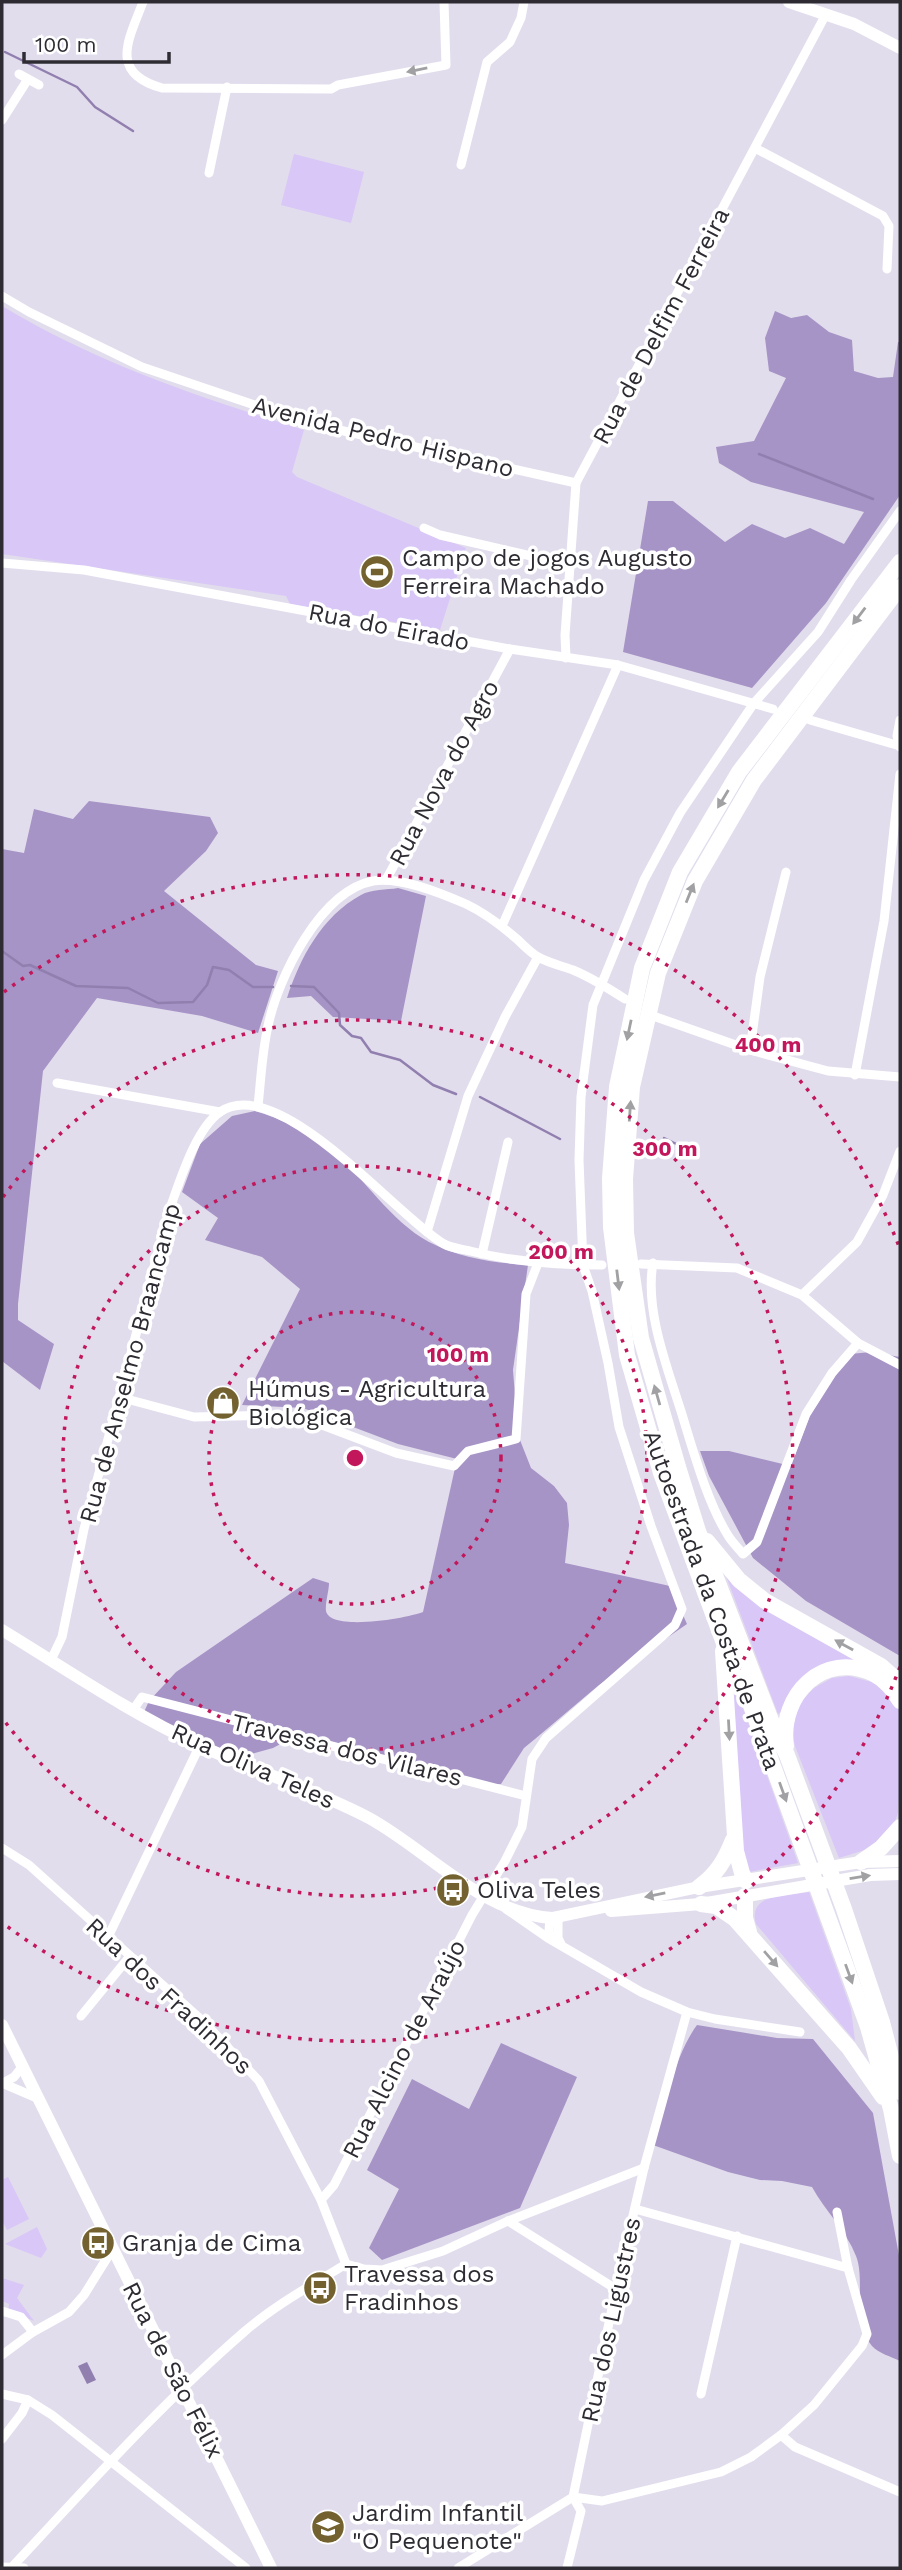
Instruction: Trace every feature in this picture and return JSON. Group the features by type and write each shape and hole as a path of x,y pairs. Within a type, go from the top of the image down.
{"highway":[{"name":"Autoestrada da Costa de Prata","path":"900,562 739,772 680,872 642,968 617,1087 610,1178 611,1227 627,1355 661,1474 722,1638 741,1678 868,2027 891,2109 900,2156"},
{"name":"Autoestrada da Costa de Prata","path":"900,587 754,780 695,881 658,973 632,1087 625,1179 626,1233 641,1338 698,1531 772,1723 787,1755 844,1909 882,2022 900,2092"},
{"path":"698,1531 739,1580 765,1601 881,1666 900,1683"},
{"path":"722,1638 736,1851 748,1888 745,1918 750,1935"},
{"path":"787,1755 786,1726 794,1697 806,1682 821,1673 849,1669 875,1674 890,1686 900,1701"},
{"path":"862,1862 881,1848 900,1827"},
{"path":"735,1834 723,1863 700,1895 724,1910 750,1935 849,2048 891,2109"}],"main road":[{"path":"789,2 854,24 900,48"},
{"name":"Rua Oliva Teles","path":"2,1630 133,1710 200,1745 393,1831 485,1896 529,1916 554,1917 579,1913 644,1897 700,1895 748,1888 776,1891 897,1872"},
{"name":"Rua Oliva Teles","path":"748,1888 772,1877 862,1862 900,1861"},
{"name":"Rua de São Félix","path":"2,2025 271,2568"}],"street":[{"path":"143,2 127,48 128,65 133,75 144,83 162,88 331,89 338,85 446,65 444,2"},
{"path":"461,165 488,62 510,42 521,18 524,2"},
{"name":"Rua de Delfim Ferreira","path":"566,657 565,635 576,484 826,14"},
{"path":"2,120 24,76 39,85"},
{"path":"209,173 227,87"},
{"path":"755,148 883,216 889,226 887,269"},
{"name":"Avenida Pedro Hispano","path":"2,296 142,368 308,423 576,484"},
{"name":"Rua Alcino de Araújo","path":"321,2200 334,2185 472,1915 522,1827 531,1759 546,1738 675,1625 682,1609 650,1526 619,1427 592,1291 583,1265 579,1160 580,1097 593,1005 662,843 754,703 818,632 900,511"},
{"path":"424,528 440,535 570,565"},
{"name":"Rua do Eirado","path":"2,563 83,570 510,649 618,666 773,709"},
{"name":"Rua Nova do Agro","path":"510,649 386,880 418,886 465,903 502,926 538,957 601,984 625,999"},
{"path":"502,926 618,666"},
{"path":"810,720 900,747"},
{"path":"900,720 897,736 900,747"},
{"path":"855,1075 884,921 900,774"},
{"path":"750,1050 760,978 786,872"},
{"path":"258,1105 268,1026 280,987 304,939 328,908 345,895 373,881 386,880"},
{"path":"427,1232 468,1096 505,1017 538,957"},
{"path":"656,1017 750,1050 828,1072 900,1077"},
{"path":"57,1083 220,1112 236,1106 258,1105 282,1114 319,1139 447,1246 538,1263 602,1265"},
{"name":"Rua de Anselmo Braancamp","path":"51,1660 62,1637 84,1529 169,1211 204,1130 220,1112"},
{"path":"482,1254 508,1142"},
{"path":"802,1295 857,1242 883,1195 900,1151"},
{"path":"119,1397 194,1417 276,1415 314,1422 396,1452 454,1466 468,1451 516,1439 526,1294 538,1263"},
{"path":"640,1264 737,1268 802,1295 858,1343 900,1365"},
{"path":"653,1264 650,1280 652,1301 663,1352 702,1478 728,1536 743,1554 757,1542 806,1414 832,1373 858,1343"},
{"name":"Travessa dos Vilares","path":"133,1710 142,1697 526,1796"},
{"path":"108,1937 200,1745"},
{"name":"Rua dos Fradinhos","path":"2,1848 29,1865 205,2023 259,2081 321,2200 346,2264"},
{"name":"Rua Oliva Teles","path":"502,1906 524,1923 641,1992 687,2012 800,2032"},
{"path":"554,1917 549,1931 557,1942"},
{"path":"81,2017 130,1956"},
{"name":"Rua dos Ligustres","path":"566,2568 581,2511 573,2497 616,2289 644,2168 687,2012"},
{"path":"3,2083 14,2077 22,2067"},
{"path":"3,2083 37,2098"},
{"path":"7,2567 183,2389 245,2332 278,2306 346,2264 382,2270 443,2251 508,2221 644,2168"},
{"path":"635,2208 848,2268"},
{"path":"457,2568 573,2497 602,2501 721,2472 751,2457 781,2435 814,2405 862,2346 867,2334 848,2268 836,2212"},
{"path":"508,2221 616,2289"},
{"path":"701,2394 737,2236"},
{"path":"2,2355 33,2332 69,2312 84,2295 112,2250"},
{"path":"2,2311 21,2317 33,2332"},
{"path":"2,2394 28,2400 52,2414 246,2568"},
{"path":"2,2439 22,2413 28,2400"},
{"path":"781,2435 795,2447 900,2492"},
{"path":"7,2567 24,2568"}],"shaded area":[{"path":"294,154 364,172 351,223 281,205"},
{"path":"2,306 111,362 226,405 304,430 292,472 297,477 466,548 440,630 290,604 286,596 2,554"},
{"path":"775,311 791,318 807,315 829,332 852,340 854,371 878,378 893,377 900,342 900,495 826,603 752,688 623,652 648,501 673,501 725,542 752,524 785,538 810,528 844,544 864,512 751,482 719,463 716,447 754,441 786,378 769,371 765,338"},
{"path":"89,801 210,817 218,833 206,851 164,891 256,965 278,971 258,1033 202,1016 97,998 43,1071 18,1304 18,1320 54,1344 40,1390 2,1361 2,849 24,853 34,809 73,819"},
{"path":"398,888 426,896 401,1021 333,1017 311,996 287,998 314,939 335,914 365,893"},
{"path":"255,1111 295,1127 323,1144 343,1161 402,1223 429,1242 477,1259 528,1265 513,1370 518,1435 531,1468 554,1486 567,1503 569,1525 565,1563 670,1586 687,1624 599,1685 524,1748 501,1784 483,1785 306,1741 286,1741 251,1754 246,1761 144,1712 149,1701 176,1672 313,1578 329,1583 326,1611 331,1617 341,1621 370,1622 423,1612 457,1459 398,1444 303,1408 242,1405 300,1289 262,1257 205,1240 218,1218 182,1192 200,1144 232,1116"},
{"path":"871,1352 900,1357 900,1656 806,1601 753,1558 709,1476 700,1451 729,1451 791,1466 812,1410 850,1354"},
{"path":"723,1568 875,1669 843,1663 778,1714"},
{"path":"849,1676 879,1684 899,1709 900,1782 898,1813 894,1824 871,1848 839,1858 795,1746 791,1729 800,1703 814,1688 832,1678"},
{"path":"738,1694 798,1863 749,1872 743,1861 731,1695"},
{"path":"809,1892 851,2009 855,2041 756,1924 757,1906 763,1901"},
{"path":"697,2025 777,2038 813,2039 873,2113 900,2261 900,2361 881,2353 866,2337 860,2314 860,2277 856,2256 812,2187 760,2180 728,2172 653,2145 676,2067"},
{"path":"501,2043 577,2077 520,2208 382,2260 369,2248 399,2189 367,2170 412,2079 469,2109"},
{"path":"8,2177 29,2219 7,2230 2,2220 2,2180"},
{"path":"37,2227 47,2249 41,2258 5,2244"},
{"path":"2,2278 24,2285 17,2298 34,2321 8,2310 9,2304 2,2301"},
{"path":"87,2362 96,2380 87,2384 78,2366"}],"waterway":[{"path":"5,52 77,87 95,107 133,131"},
{"path":"759,454 873,499"},
{"path":"2,951 23,966 30,965 76,986 128,988 158,1003 193,1002 207,985 213,967 229,970 253,987 273,987"},
{"path":"291,986 314,987 339,1013 340,1025 352,1036 361,1038 371,1052 400,1060 433,1085 456,1094"},
{"path":"480,1097 560,1139"},
{"path":"664,1138 697,1154"}],"place":[{"name":"Campo de jogos Augusto Ferreira Machado","path":"377,572"},
{"name":"Húmus - Agricultura Biológica","path":"223,1403"},
{"name":"Oliva Teles","path":"453,1890"},
{"name":"Granja de Cima","path":"98,2243"},
{"name":"Travessa dos Fradinhos","path":"320,2288"},
{"name":"Jardim Infantil \"O Pequenote\"","path":"328,2527"}]}
